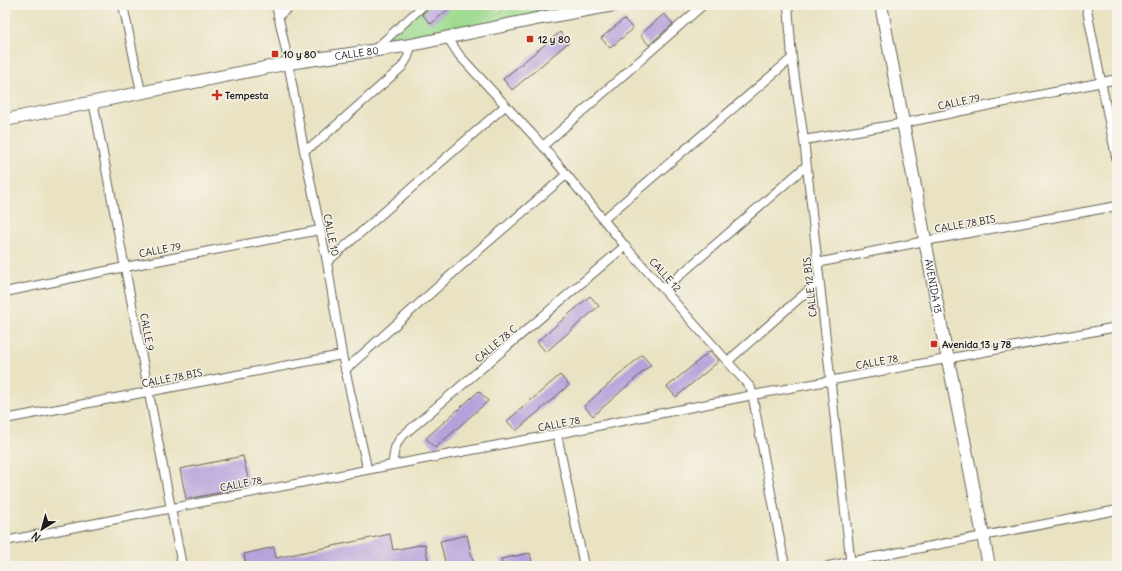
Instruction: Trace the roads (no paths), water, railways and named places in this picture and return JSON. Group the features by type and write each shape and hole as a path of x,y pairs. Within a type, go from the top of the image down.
{"street":[{"path":"123,5 141,92"},
{"name":"CALLE 10","path":"276,5 289,63 304,150 327,262 342,356 366,463 366,470"},
{"path":"278,16 292,5"},
{"path":"373,51 424,5"},
{"name":"CALLE 80","path":"5,120 93,101 289,63 411,45 541,18 614,5"},
{"path":"543,146 703,5"},
{"name":"CALLE 12 BIS","path":"788,5 792,58 804,140 851,564"},
{"name":"AVENIDA 13","path":"881,5 947,360 989,566"},
{"path":"1086,5 1117,162"},
{"name":"CALLE 12","path":"448,38 460,55 543,146 626,246 751,388 785,566"},
{"path":"304,150 315,144 402,67 408,57 411,45"},
{"path":"604,219 792,58"},
{"name":"CALLE 79","path":"804,140 904,124 1117,78"},
{"name":"CALLE 9","path":"93,101 182,566"},
{"path":"327,262 506,106"},
{"path":"664,289 806,166"},
{"path":"345,370 480,249 566,175"},
{"name":"CALLE 78 BIS","path":"818,263 925,241 1117,206"},
{"name":"CALLE 79","path":"5,292 124,267 320,230"},
{"name":"CALLE 78 C","path":"392,465 395,448 400,438 626,246"},
{"path":"728,361 819,281"},
{"name":"CALLE 78","path":"5,541 830,380 947,360 1117,327"},
{"name":"CALLE 78 BIS","path":"5,419 342,356"},
{"path":"557,434 584,566"},
{"path":"828,566 851,564 1117,510"}],"place":[{"name":"12 y 80","path":"530,39"},
{"name":"10 y 80","path":"275,54"},
{"name":"Tempesta","path":"217,95"},
{"name":"Avenida 13 y 78","path":"934,344"}]}
